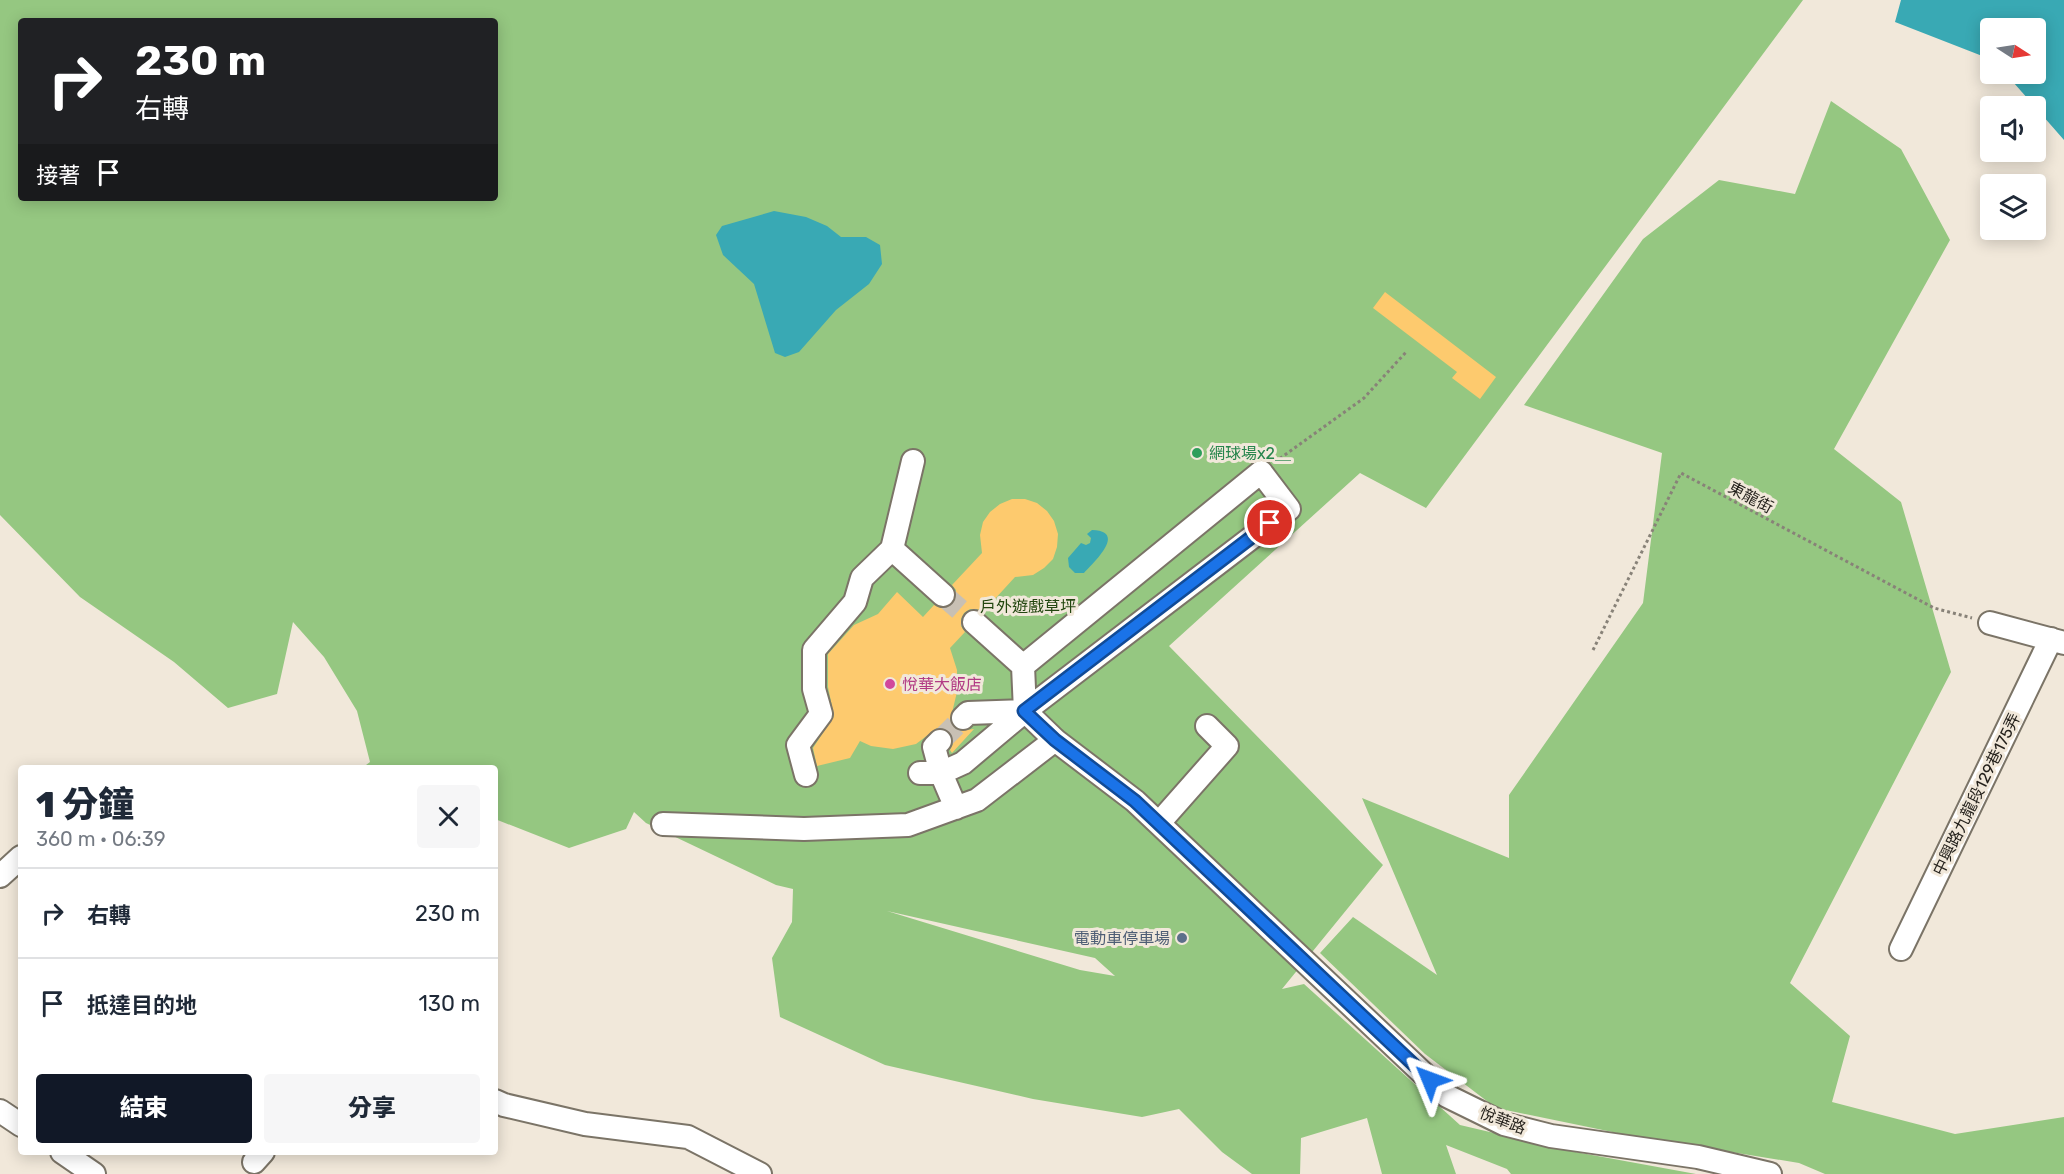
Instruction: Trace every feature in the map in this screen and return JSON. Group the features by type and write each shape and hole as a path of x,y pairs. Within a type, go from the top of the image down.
{"street":[{"path":"806,775 798,746 821,714 814,689 814,650 855,602 862,578 892,549 913,461"},
{"path":"931,773 963,763 1024,711 1289,509 1261,472 1023,666"},
{"path":"892,549 944,595"},
{"path":"974,622 1023,666 1024,711"},
{"path":"1990,622 2058,641"},
{"name":"中興路九龍段129巷175弄","path":"1901,949 2058,641"},
{"path":"963,718 968,713 1024,711"},
{"name":"悅華路","path":"1024,711 1055,740 1135,801 1447,1096 1504,1124 1551,1136 1698,1157 1770,1174"},
{"path":"1159,824 1227,746 1207,726"},
{"path":"663,824 804,829 908,825 977,800 1055,740"},
{"path":"940,741 934,747 931,773 956,808"},
{"path":"0,876 18,860"},
{"path":"498,1102 585,1124 688,1137 760,1174"},
{"path":"0,1111 18,1123"},
{"path":"66,1155 94,1174"}],"path":[{"path":"1261,472 1364,398 1407,351"},
{"name":"東龍街","path":"1593,650 1681,473 1934,608 1990,622"}],"green space":[{"name":"戶外遊戲草坪","path":"0,0 1803,0 1426,508 1360,473 1169,646 1383,865 1282,989 1304,984 1460,1125 1570,1151 1696,1174 1511,1174 1507,1169 1446,1145 1456,1174 1382,1174 1367,1118 1301,1138 1300,1174 1252,1174 1222,1152 1179,1109 1142,1117 1033,1099 885,1065 780,1017 772,958 792,922 793,889 776,885 646,823 634,812 626,829 569,848 498,820 498,765 366,765 370,762 357,711 324,657 293,622 277,694 228,708 174,662 80,597 0,515","holes":["887,911 1095,958 1115,976 1080,970"]},
{"path":"1831,101 1901,149 1950,240 1834,449 1901,502 1951,672 1790,983 1850,1036 1832,1102 1955,1134 2064,1117 2064,1174 1825,1174 1799,1163 1627,1135 1496,1108 1425,1054 1320,953 1353,917 1437,975 1362,798 1509,858 1509,795 1643,603 1662,453 1524,405 1643,239 1719,180 1795,194"}],"water":[{"path":"1901,0 2064,0 2064,140 2046,120 2046,96 2025,96 2015,84 2046,84 2046,18 1980,18 1980,55 1895,22"},
{"path":"774,211 806,217 827,226 841,237 866,237 880,245 882,264 869,284 836,310 799,352 785,357 775,353 754,284 723,255 716,235 722,226"},
{"path":"1092,530 1102,532 1107,536 1108,541 1100,555 1084,573 1075,573 1069,567 1068,558 1081,543 1086,545 1090,543 1091,538 1087,534"}],"building":[{"path":"1385,292 1496,377 1480,399 1452,378 1457,372 1373,308"},
{"name":"悅華大飯店","path":"1012,499 1025,499 1037,503 1047,511 1054,521 1058,534 1057,547 1053,559 1044,568 1033,575 1015,577 983,612 970,609 961,619 961,626 965,632 950,648 957,670 957,692 950,721 959,731 974,729 952,753 950,750 953,737 950,732 944,728 937,728 916,744 893,749 871,746 860,741 850,758 817,766 813,748 834,716 828,687 828,654 854,625 878,614 897,592 923,617 934,605 947,608 953,604 956,590 952,585 982,553 980,535 983,522 1000,504"}],"tunnel":[{"path":"943,595 974,622"},
{"path":"940,741 963,718"}],"place":[{"name":"網球場x2＿","path":"1197,453"},
{"name":"悅華大飯店","path":"890,684"},
{"name":"電動車停車場","path":"1182,938"}],"route":[{"path":"1270,523 1024,711 1055,740 1135,801 1430,1080"}]}
